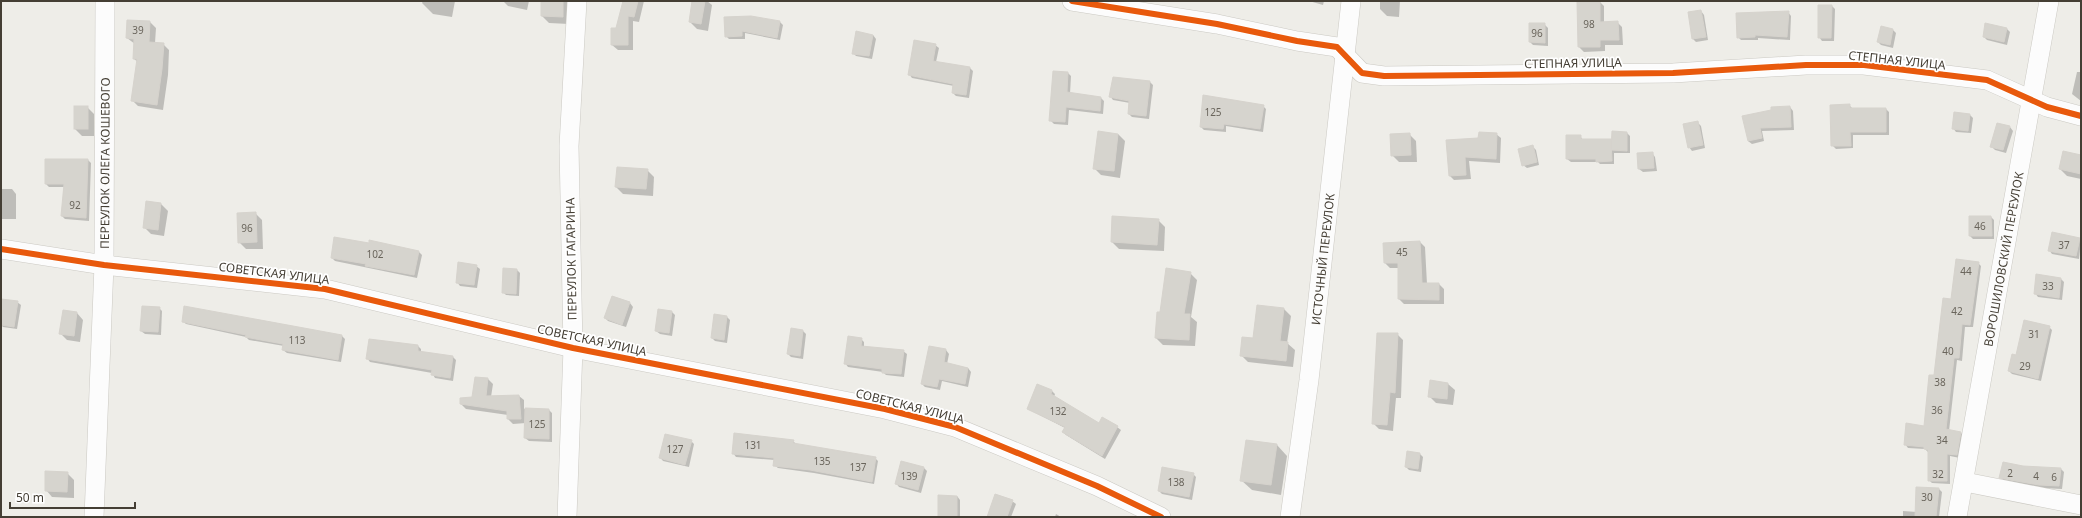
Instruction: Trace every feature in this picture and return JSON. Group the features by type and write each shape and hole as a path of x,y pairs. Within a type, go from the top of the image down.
{"street":[{"name":"ПЕРЕУЛОК ОЛЕГА КОШЕВОГО","path":"94,517 104,265 105,1"},
{"name":"ПЕРЕУЛОК ГАГАРИНА","path":"567,517 573,348 569,146 577,1"},
{"name":"СТЕПНАЯ УЛИЦА","path":"1072,1 1216,24 1297,41 1337,47 1362,73 1384,76 1657,73 1806,65 1864,65 1987,80 2047,107 2081,116"},
{"name":"ИСТОЧНЫЙ ПЕРЕУЛОК","path":"1290,517 1309,380 1351,1"},
{"name":"ВОРОШИЛОВСКИЙ ПЕРЕУЛОК","path":"1957,517 1965,482 2049,1"},
{"name":"СОВЕТСКАЯ УЛИЦА","path":"1,249 104,265 325,289 573,348 886,409 955,427 1097,486 1161,517"},
{"path":"1965,482 2081,505"}],"building":[{"path":"541,1 563,1 563,17 541,16"},
{"path":"623,1 638,1 634,17 628,16 628,45 611,45 611,28 616,28"},
{"path":"692,1 705,1 701,24 689,22"},
{"path":"1577,1 1600,1 1600,22 1618,21 1619,40 1600,40 1600,47 1578,47"},
{"path":"1818,5 1832,5 1831,38 1818,38"},
{"path":"1701,10 1706,37 1692,39 1688,12"},
{"path":"1789,11 1787,37 1755,35 1755,37 1737,38 1736,13"},
{"path":"751,16 780,21 777,38 742,31 742,36 725,37 724,17"},
{"path":"127,20 150,21 149,42 164,43 157,105 131,101 137,59 133,59 134,39 126,38"},
{"path":"1529,23 1545,23 1545,43 1529,42"},
{"path":"1985,23 2007,28 2004,42 1983,37"},
{"path":"1881,26 1893,29 1890,45 1877,42"},
{"path":"856,31 873,35 869,56 852,54"},
{"path":"914,40 936,44 933,61 970,67 966,95 952,93 953,84 908,75"},
{"path":"1053,71 1068,72 1067,92 1101,97 1100,111 1066,107 1065,122 1049,121"},
{"path":"1113,77 1150,81 1146,116 1128,114 1129,101 1109,97"},
{"path":"1203,95 1264,105 1260,129 1224,124 1223,129 1200,127"},
{"path":"1850,104 1850,108 1886,108 1886,132 1850,132 1851,146 1831,146 1830,105"},
{"path":"74,106 88,106 88,129 74,129"},
{"path":"1790,106 1791,127 1760,128 1762,138 1748,141 1742,116 1771,110 1771,107"},
{"path":"1954,112 1970,114 1968,131 1952,129"},
{"path":"1698,121 1703,145 1688,148 1683,124"},
{"path":"1997,123 2010,126 2003,150 1990,147"},
{"path":"1098,131 1118,134 1114,171 1093,169"},
{"path":"1612,131 1627,132 1627,151 1611,150"},
{"path":"1479,132 1497,133 1496,159 1465,157 1466,175 1449,176 1446,140 1478,138"},
{"path":"1410,133 1411,155 1391,156 1390,134"},
{"path":"1566,135 1581,135 1581,139 1611,139 1612,161 1596,162 1596,159 1566,159"},
{"path":"1533,145 1537,162 1522,166 1518,149"},
{"path":"2063,151 2081,155 2081,174 2059,169"},
{"path":"1653,152 1654,168 1638,169 1637,153"},
{"path":"45,159 88,159 86,218 61,216 64,184 45,184"},
{"path":"617,167 648,169 646,189 615,187"},
{"path":"146,201 161,203 158,230 143,228"},
{"path":"256,212 257,242 238,243 237,213"},
{"path":"1112,216 1159,219 1157,245 1111,242"},
{"path":"1969,216 1991,216 1992,236 1969,236"},
{"path":"2052,232 2080,238 2076,256 2048,251"},
{"path":"334,237 369,243 369,240 419,251 414,275 331,258"},
{"path":"1420,241 1422,283 1439,283 1439,300 1398,299 1398,263 1384,263 1383,243"},
{"path":"1956,259 1979,262 1970,325 1962,324 1959,358 1954,358 1946,429 1961,432 1957,455 1947,454 1947,481 1928,481 1928,450 1924,449 1924,447 1904,445 1906,423 1924,426 1929,375 1934,375 1943,298 1951,299"},
{"path":"458,262 477,265 474,285 456,283"},
{"path":"503,268 517,269 516,294 502,293"},
{"path":"1166,268 1191,272 1184,314 1190,314 1189,340 1155,338 1157,312 1160,312"},
{"path":"2036,274 2061,278 2059,298 2034,294"},
{"path":"612,296 630,302 622,325 604,318"},
{"path":"1,299 18,301 14,327 1,325"},
{"path":"1257,305 1284,308 1280,341 1288,342 1286,361 1240,356 1242,337 1253,338"},
{"path":"142,306 160,307 158,332 140,331"},
{"path":"184,306 342,335 338,360 282,350 283,344 245,337 246,335 182,322"},
{"path":"658,309 672,311 669,333 655,331"},
{"path":"63,310 77,312 74,336 59,334"},
{"path":"714,314 727,316 724,340 711,338"},
{"path":"2024,320 2050,326 2038,379 2008,371 2012,354 2016,355"},
{"path":"791,328 803,330 800,356 787,354"},
{"path":"1377,333 1398,333 1395,393 1390,392 1387,425 1372,424"},
{"path":"848,336 862,338 861,346 904,350 901,374 882,373 882,369 844,364"},
{"path":"369,339 418,345 418,351 453,356 450,378 431,375 432,370 366,359"},
{"path":"929,346 946,349 944,362 968,368 965,384 939,379 937,387 921,384"},
{"path":"475,377 488,378 486,396 519,395 521,419 507,419 507,411 460,404 460,398 472,397"},
{"path":"1430,380 1448,383 1447,399 1428,397"},
{"path":"1037,384 1052,390 1051,394 1099,423 1102,417 1118,426 1102,456 1062,432 1065,427 1027,409"},
{"path":"525,408 549,409 549,439 524,438"},
{"path":"734,433 794,440 793,443 876,457 872,482 810,470 773,466 774,458 732,454"},
{"path":"665,434 692,440 685,465 659,458"},
{"path":"1246,440 1277,444 1271,485 1240,481"},
{"path":"1407,451 1420,453 1418,469 1405,467"},
{"path":"901,461 924,467 918,490 895,484"},
{"path":"2003,462 2023,466 2061,468 2059,486 2039,485 1999,478"},
{"path":"1162,467 1194,473 1189,497 1158,491"},
{"path":"45,471 68,472 67,492 45,491"},
{"path":"1916,487 1939,488 1936,517 1915,517"},
{"path":"995,494 1013,500 1007,517 987,517"},
{"path":"938,495 957,496 957,517 938,517"}],"cycle path":[{"path":"1072,1 1217,24 1297,41 1337,47 1362,73 1384,76 1673,73 1806,65 1864,65 1987,80 2047,107 2081,116"},
{"path":"1,249 104,265 325,289 573,348 885,409 955,427 1097,486 1161,517"}]}
